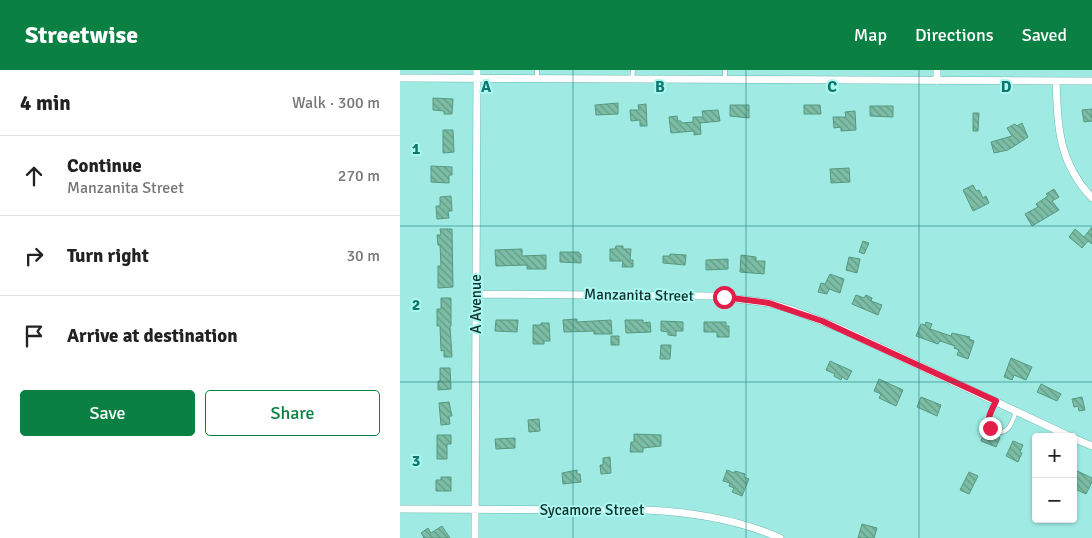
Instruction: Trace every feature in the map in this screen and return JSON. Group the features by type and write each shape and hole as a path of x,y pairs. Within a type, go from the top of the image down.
{"street":[{"name":"A Avenue","path":"475,538 477,70"},
{"path":"937,70 937,81"},
{"path":"400,78 1092,81"},
{"path":"1056,81 1059,131 1062,146 1074,174 1092,198"},
{"name":"Manzanita Street","path":"476,294 714,296 758,301 793,310 822,321 1063,433"},
{"name":"Manzanita Street","path":"1077,439 1092,446"},
{"name":"Sycamore Street","path":"400,509 646,510 681,512 730,520 780,538"}],"lane":[{"path":"537,70 537,78"},
{"path":"632,79 633,70"},
{"path":"725,70 725,80"},
{"path":"996,401 988,422 994,432 1006,432 1016,411"}],"building":[{"path":"433,98 453,99 452,114 444,114 444,111 433,110"},
{"path":"618,103 618,114 596,115 595,105"},
{"path":"646,104 647,126 640,126 640,120 631,121 630,110 639,110 638,105"},
{"path":"730,105 749,105 749,118 730,116"},
{"path":"804,105 820,105 821,114 804,114"},
{"path":"870,106 893,106 893,117 870,116"},
{"path":"1092,109 1092,121 1084,122 1082,110"},
{"path":"718,110 720,121 700,123 701,134 694,135 694,131 671,133 669,117 677,116 678,121 681,121 681,123 693,122 693,117 703,117 702,111"},
{"path":"855,111 856,130 841,131 841,127 834,128 833,117 846,117 845,112"},
{"path":"973,113 979,113 978,131 973,131"},
{"path":"1022,123 1028,137 1008,150 994,153 991,142 1012,136 1007,128"},
{"path":"443,130 453,130 454,152 443,153"},
{"path":"431,166 452,167 449,183 431,182"},
{"path":"849,168 850,182 831,183 830,169"},
{"path":"973,185 976,191 979,190 983,198 986,196 989,203 973,211 963,190"},
{"path":"1054,189 1059,197 1052,201 1059,210 1032,226 1025,214 1038,207 1036,204 1048,196 1046,194"},
{"path":"451,196 452,211 448,211 449,218 437,219 436,206 440,206 440,197"},
{"path":"1092,227 1092,244 1088,241 1082,248 1069,237 1075,229 1084,237"},
{"path":"440,229 452,229 453,287 438,288 438,266 441,266 440,245 438,245 437,235 441,235"},
{"path":"863,241 869,243 864,254 859,252"},
{"path":"616,246 623,246 623,249 631,249 630,260 633,260 633,267 622,267 623,261 610,261 610,249 615,249"},
{"path":"522,249 522,256 546,255 546,269 527,269 527,265 496,266 495,250"},
{"path":"560,252 579,252 581,254 581,263 560,262"},
{"path":"670,254 686,255 685,265 663,263 663,256 670,256"},
{"path":"741,255 756,257 756,261 765,261 764,274 740,272"},
{"path":"849,257 860,259 857,273 846,270"},
{"path":"728,259 728,269 706,270 706,260"},
{"path":"830,274 844,279 840,293 829,289 827,294 818,292 821,283 825,284"},
{"path":"856,295 864,298 866,295 872,298 871,301 882,305 878,315 852,304"},
{"path":"441,298 451,298 452,357 444,357 444,350 441,351 440,326 437,326 437,309 441,309"},
{"path":"577,319 577,322 611,320 612,334 594,334 594,331 564,332 563,320"},
{"path":"496,320 518,320 517,332 495,331"},
{"path":"625,320 643,320 643,323 650,322 651,332 626,333"},
{"path":"661,321 683,322 683,331 676,331 676,336 668,335 668,332 661,331"},
{"path":"704,322 726,322 726,326 729,326 729,337 717,337 717,332 704,332"},
{"path":"926,322 932,324 930,329 951,336 952,333 970,337 969,339 974,341 968,359 957,355 959,350 954,348 955,346 940,341 938,344 916,336 921,324 925,325"},
{"path":"541,323 549,323 550,341 544,341 544,344 533,344 533,325 541,325"},
{"path":"611,336 619,336 619,345 611,345"},
{"path":"661,345 671,345 670,359 660,359"},
{"path":"1011,358 1032,367 1026,380 1014,375 1012,380 1004,377"},
{"path":"830,361 852,371 847,380 842,377 841,380 834,376 835,374 826,370"},
{"path":"440,368 450,368 451,389 438,390"},
{"path":"879,379 903,390 896,406 879,398 881,394 874,391"},
{"path":"1041,384 1061,394 1057,401 1037,392"},
{"path":"921,397 941,405 937,416 917,407"},
{"path":"1082,397 1085,410 1079,411 1078,406 1074,407 1072,399"},
{"path":"449,402 452,416 449,416 450,424 441,425 439,403"},
{"path":"539,419 540,431 529,432 528,420"},
{"path":"984,432 1000,438 996,447 981,441"},
{"path":"634,434 661,435 661,446 643,448 643,452 630,452 631,442 634,442"},
{"path":"437,435 451,435 451,444 447,444 447,459 437,459"},
{"path":"515,438 515,448 496,449 495,439"},
{"path":"1013,441 1023,445 1018,462 1006,456"},
{"path":"610,457 611,473 601,474 600,465 603,465 603,458"},
{"path":"577,470 577,474 580,474 581,482 563,484 562,473"},
{"path":"727,470 745,474 744,477 749,479 742,496 732,492 734,488 729,486 730,483 723,481"},
{"path":"1077,471 1092,478 1086,494 1077,490"},
{"path":"969,472 978,476 969,494 960,490"},
{"path":"441,477 451,477 451,491 436,491 436,480 441,480"},
{"path":"862,524 877,528 874,538 858,538"},
{"path":"442,526 450,538 423,538 421,533 428,528 431,533"}],"route":[{"path":"724,297 769,303 822,321 996,401 989,417 990,428"}]}
